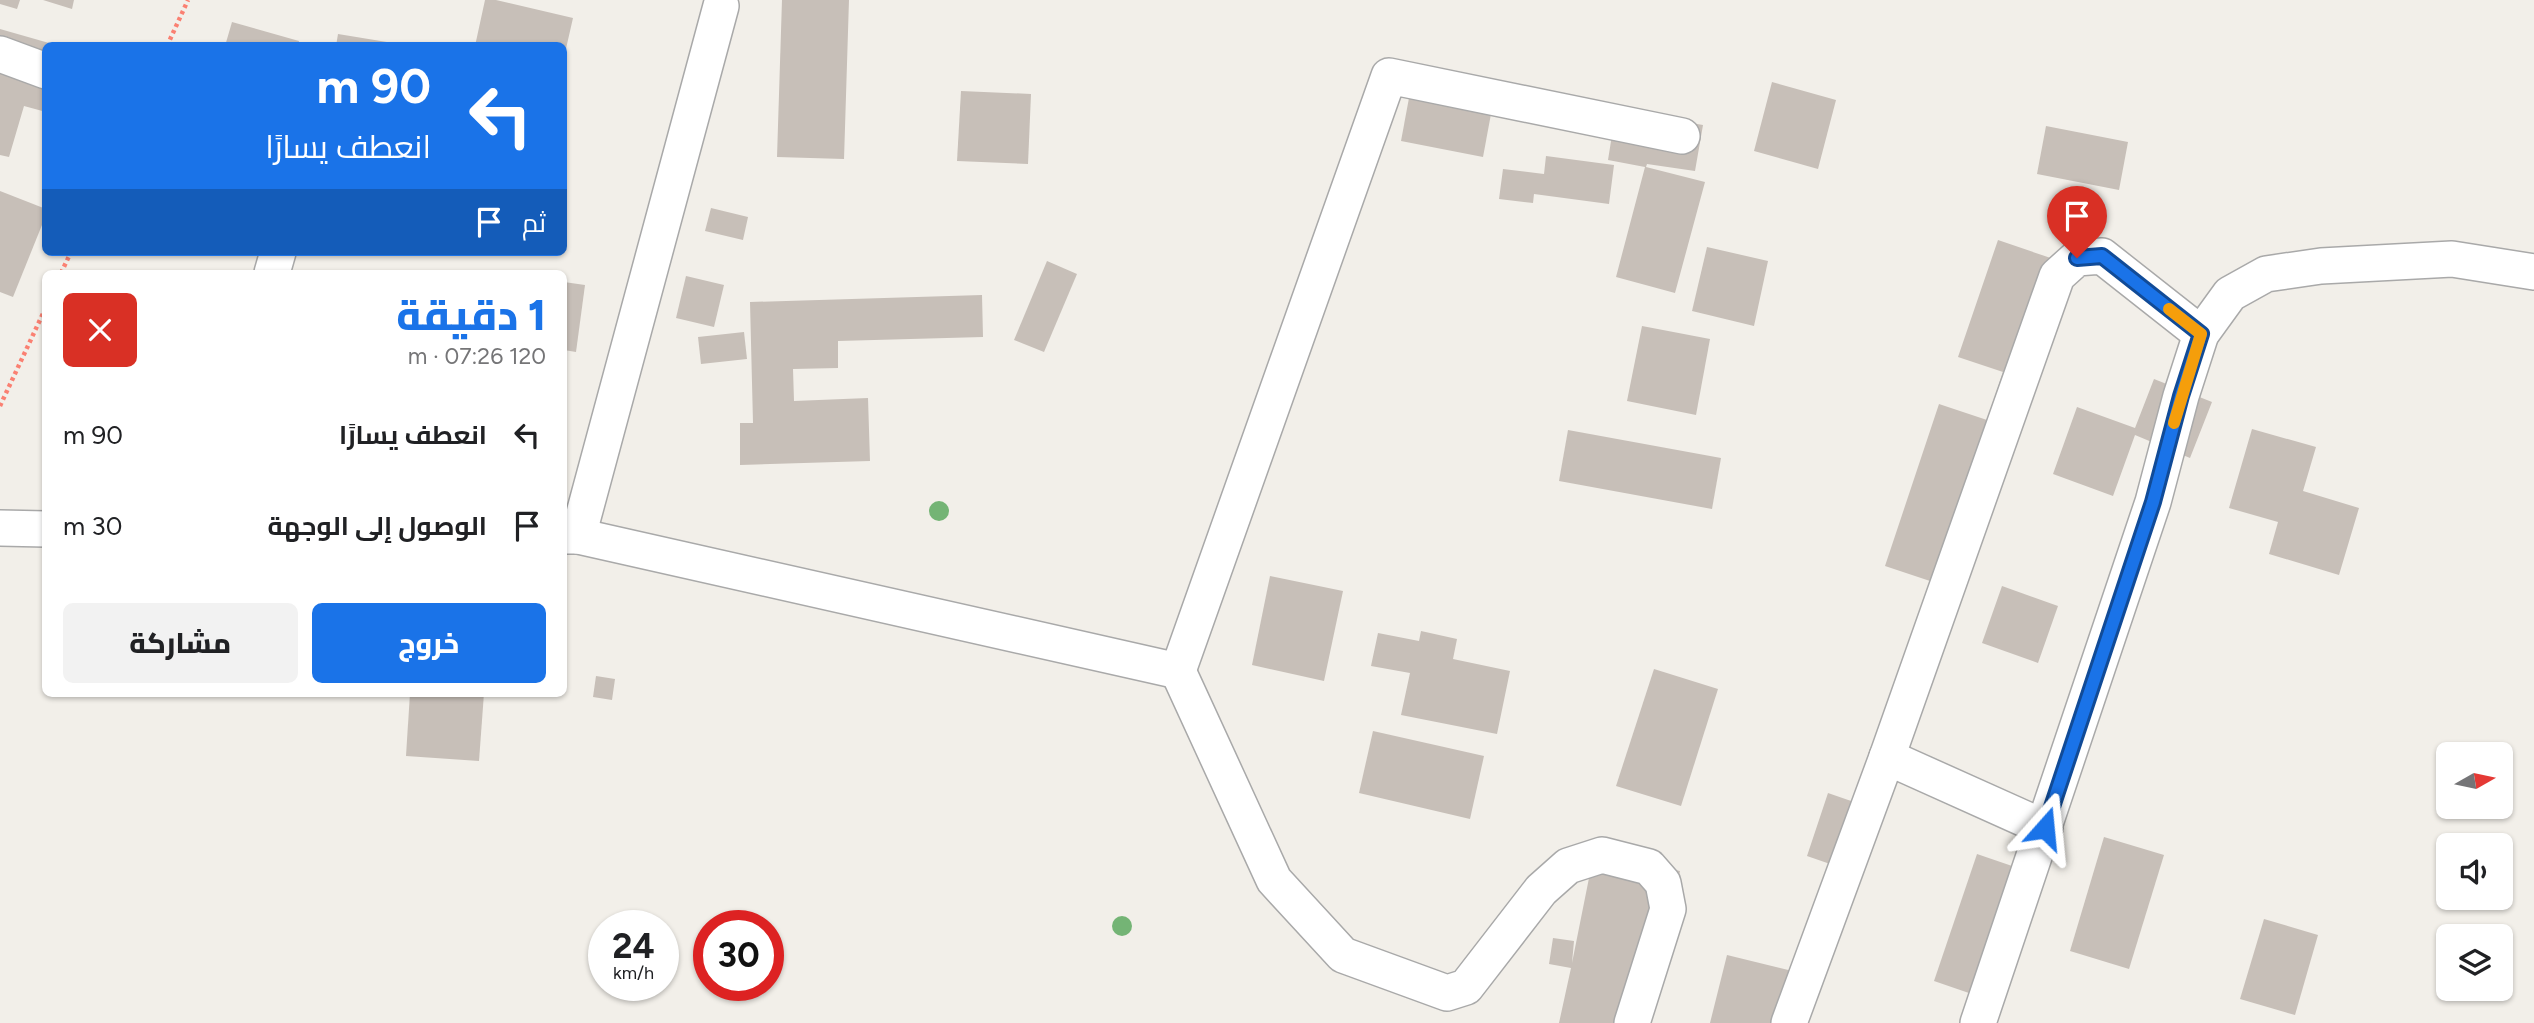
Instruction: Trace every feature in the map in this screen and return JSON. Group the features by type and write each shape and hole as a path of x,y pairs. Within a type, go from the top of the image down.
{"street":[{"path":"721,6 571,536 1178,671"},
{"path":"0,54 42,70"},
{"path":"1632,1023 1668,909 1663,883 1649,867 1602,855 1568,866 1541,890 1466,987 1447,993 1343,955 1274,880 1178,671 1389,76 1682,136"},
{"path":"1789,1023 1887,757 2057,276 2077,258 2102,256 2201,334"},
{"path":"1978,1023 2153,502 2181,396 2201,334 2230,294 2266,274 2322,265 2452,259 2534,272"},
{"path":"0,528 42,529"},
{"path":"1887,757 2045,828"}],"path":[{"path":"169,42 188,0"},
{"path":"0,406 42,316"}],"building":[{"path":"0,0 20,0 17,9 0,4"},
{"path":"43,0 74,0 72,9"},
{"path":"485,0 496,0 573,18 567,44 567,42 476,42"},
{"path":"782,0 849,0 844,159 777,157"},
{"path":"232,22 299,41 299,42 226,42"},
{"path":"0,29 46,42 42,42 42,111 24,106 9,157 0,155"},
{"path":"338,34 387,42 337,42"},
{"path":"1414,71 1496,87 1483,157 1401,141"},
{"path":"1772,82 1836,100 1818,169 1754,151"},
{"path":"961,91 1031,94 1028,164 957,161"},
{"path":"1616,110 1703,125 1695,171 1647,164 1646,167 1705,182 1675,293 1616,277 1645,167 1608,160"},
{"path":"2046,126 2128,142 2119,190 2037,174"},
{"path":"1546,156 1614,165 1609,204 1534,194 1533,203 1499,199 1503,169 1544,174"},
{"path":"0,191 42,207 42,225 13,297 0,292"},
{"path":"711,208 748,217 743,240 705,231"},
{"path":"1998,240 2074,266 1960,591 1885,566 1939,404 1987,420 2003,372 1958,357"},
{"path":"1707,247 1768,261 1754,326 1692,311"},
{"path":"1047,261 1077,274 1044,352 1014,340"},
{"path":"686,276 724,285 714,327 676,318"},
{"path":"567,282 585,285 576,352 567,350"},
{"path":"982,295 983,337 838,341 838,368 793,369 794,401 868,398 870,461 740,465 740,423 753,423 750,302"},
{"path":"1642,326 1710,339 1696,415 1627,401"},
{"path":"744,332 747,359 701,364 698,337"},
{"path":"2154,379 2212,402 2190,458 2135,435 2113,496 2053,474 2077,407 2135,428"},
{"path":"2252,429 2316,447 2303,491 2359,508 2339,575 2269,554 2278,522 2229,508"},
{"path":"1568,430 1721,458 1712,509 1559,481"},
{"path":"1270,576 1343,591 1324,681 1252,665"},
{"path":"2002,586 2058,606 2038,663 1982,643"},
{"path":"1421,631 1457,639 1453,659 1510,671 1497,734 1401,715 1410,673 1371,666 1378,633 1419,641"},
{"path":"1654,669 1718,689 1681,806 1616,786"},
{"path":"596,676 615,679 612,700 593,697"},
{"path":"410,697 484,697 479,761 406,756"},
{"path":"1373,731 1484,756 1470,819 1359,793"},
{"path":"1828,793 1880,811 1859,874 1807,856"},
{"path":"2104,837 2164,855 2129,969 2070,951"},
{"path":"1594,853 1680,871 1655,988 1621,1023 1559,1023 1571,968 1549,964 1553,938 1574,941 1572,963"},
{"path":"1977,854 2041,876 1998,1003 1934,981"},
{"path":"2264,919 2318,935 2295,1015 2240,999"},
{"path":"1727,955 1817,977 1805,1023 1710,1023"}],"slow traffic":[{"path":"2169,309 2201,334 2174,423"}],"route":[{"path":"2045,828 2153,502 2181,396 2201,334 2102,256 2077,258"}]}
